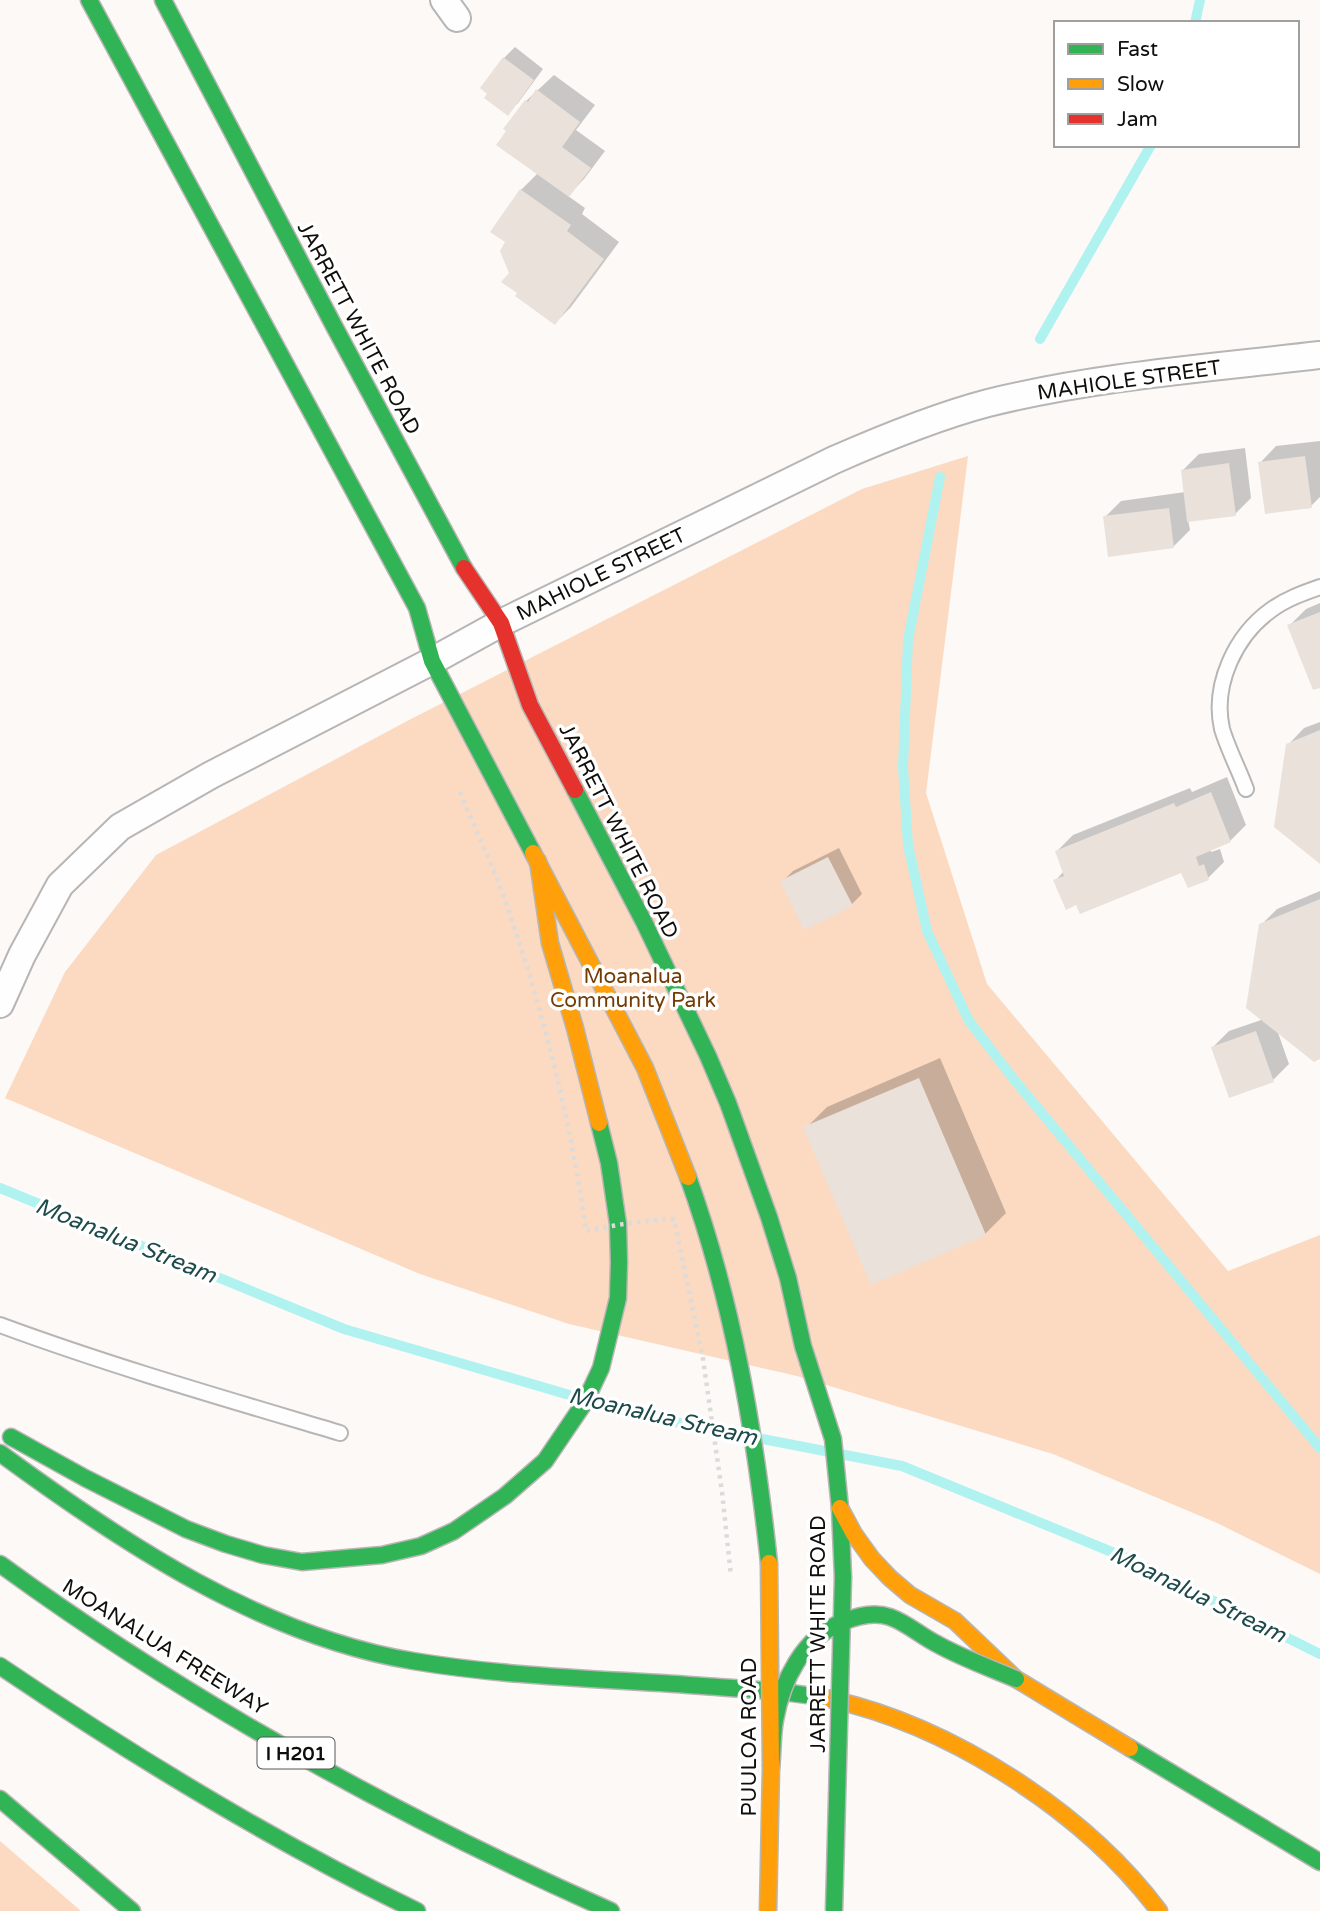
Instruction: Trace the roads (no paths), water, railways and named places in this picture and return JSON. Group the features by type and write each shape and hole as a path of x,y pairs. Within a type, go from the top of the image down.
{"main road":[{"path":"0,1431 186,1529 238,1548 302,1562 382,1555 421,1546 454,1531 505,1496 545,1461 585,1402 601,1368 618,1298 618,1224 609,1163 596,1104 550,943 538,861 432,661 417,608 89,0"},
{"name":"JARRETT WHITE ROAD","path":"163,0 463,567 501,623 530,705 644,922 708,1056 769,1217 788,1278 803,1346 833,1439 840,1508 842,1577 834,1911"},
{"name":"PUULOA ROAD","path":"538,861 645,1068 668,1125 707,1233 747,1395 762,1491 769,1563 771,1768 768,1911"},
{"path":"0,1453 63,1500 204,1587 271,1619 332,1640 390,1657 457,1668 787,1693 846,1703 887,1716 937,1737 987,1763 1077,1823 1116,1859 1159,1911"},
{"path":"840,1508 854,1534 890,1578 910,1595 955,1621 1016,1679"},
{"name":"MOANALUA FREEWAY","path":"0,1564 135,1656 236,1719 344,1781 451,1837 611,1911"},
{"path":"771,1768 776,1714 785,1685 807,1648 841,1621 863,1616 890,1617 943,1647 1016,1679 1320,1861"},
{"path":"0,1666 81,1721 184,1783 293,1847 417,1911"},
{"path":"0,1799 132,1911"}],"street":[{"name":"MAHIOLE STREET","path":"0,1004 22,955 60,886 120,827 211,775 501,623 834,460 935,419 1053,388 1320,355"}],"lane":[{"path":"1246,789 1222,728 1220,705 1223,680 1231,658 1255,623 1272,609 1320,587"},
{"path":"0,1325 154,1377 340,1433"}],"waterway":[{"path":"1195,21 1200,0"},
{"path":"1040,339 1150,147"},
{"path":"940,477 908,640 903,767 908,845 927,931 969,1021 1016,1082 1320,1448"},
{"name":"Moanalua Stream","path":"0,1188 344,1329 634,1414 902,1466 1129,1559 1320,1654"}],"park label":[{"name":"Moanalua Community Park","path":"633,988"}]}
